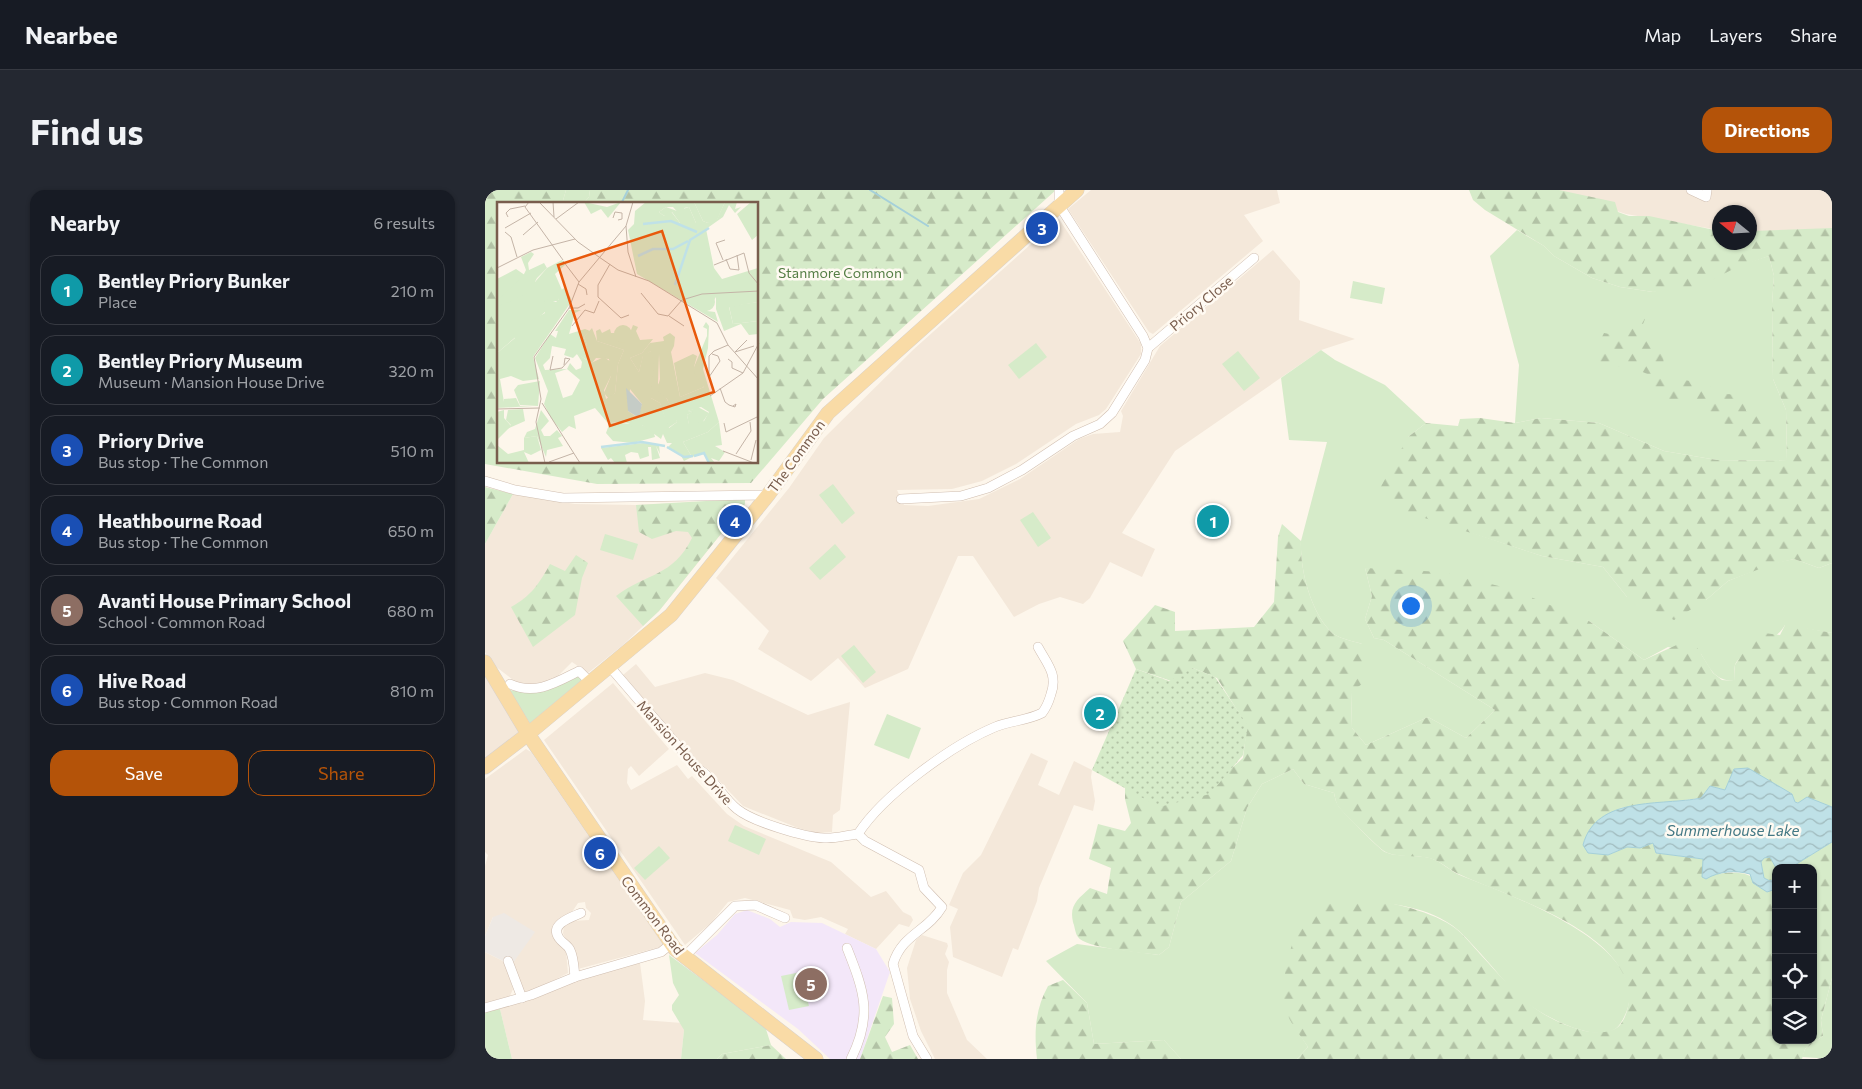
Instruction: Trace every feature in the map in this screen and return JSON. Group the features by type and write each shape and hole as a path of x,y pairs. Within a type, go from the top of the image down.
{"main road":[{"name":"The Common","path":"485,767 591,683 671,615 768,495 828,412 1077,190"},
{"name":"Common Road","path":"485,662 528,734 671,944 684,957 816,1059"}],"street":[{"path":"901,499 961,496 978,491 1022,470 1073,436 1100,424 1112,413 1145,360 1148,348 1143,336 1059,205 1059,190"},
{"path":"1691,190 1705,197 1707,190"},
{"name":"Priory Close","path":"1148,348 1254,258"},
{"path":"485,481 515,490 563,498 768,495"},
{"path":"927,1059 913,1036 893,964 905,941 937,915 942,907 924,888 919,870 865,841 858,834 880,808 951,752 994,727 1042,713 1049,701 1055,681 1054,673 1038,646"},
{"name":"Mansion House Drive","path":"610,667 697,768 706,774 742,812 774,826 813,837 829,839 858,834"},
{"path":"510,684 521,689 532,690 553,684 579,671 591,683"},
{"path":"684,957 735,906 742,904 755,905 785,918"},
{"path":"575,977 570,948 559,938 557,932 559,925 563,921 581,913"},
{"path":"485,1008 522,998 575,977 661,952 671,944"},
{"path":"847,948 862,987 864,1006 861,1037 851,1059"},
{"path":"508,961 522,998"}],"shaded area":[{"path":"1091,190 1277,190 1280,203 1244,215 1263,241 1153,334 1149,332 1068,209"},
{"path":"1553,190 1832,190 1832,232 1757,235 1757,205 1712,205 1712,229 1626,214"},
{"path":"1059,219 1141,344 1141,354 1106,409 1099,415 1076,424 1016,464 982,481 952,489 897,490 904,505 928,506 979,499 1020,479 1079,439 1093,434 1120,432 1123,416 1121,411 1160,346 1273,250 1300,281 1299,320 1355,339 1321,350 1175,451 1122,533 1155,549 1142,577 1110,562 1090,598 1083,604 1060,597 1039,604 1014,617 973,556 958,556 908,669 865,688 838,658 811,681 758,649 769,631 716,578 789,488 824,438 914,349"},
{"path":"513,494 575,504 636,505 745,500 745,504 659,611 623,645 588,673 572,662 553,681 533,686 517,683 491,663 485,652 485,544"},
{"path":"636,664 655,687 705,673 733,680 808,715 850,702 840,810 833,815 832,832 817,833 798,828 743,806 708,769 701,766 623,675"},
{"path":"485,675 520,733 485,758"},
{"path":"613,683 669,749 639,776 631,766 628,769 627,783 631,790 677,765 688,779 692,776 727,814 744,826 831,862 871,897 886,891 903,912 911,916 913,920 909,927 899,924 876,949 845,934 848,929 821,917 805,920 793,918 790,910 745,898 728,902 711,923 685,945 544,740"},
{"path":"526,749 531,752 664,946 578,969 563,933 564,926 572,921 589,920 591,913 586,908 585,902 578,903 572,912 555,922 552,930 554,937 566,951 568,973 529,993 524,991 493,917 485,936 485,866 488,855 485,852 485,779"},
{"path":"1031,753 1048,761 1038,785 1059,795 1074,761 1092,770 1091,777 1095,801 1093,811 1074,805 1039,888 1037,901 1018,950 1013,948 1002,977 953,957 950,927 958,909 949,905 963,873 981,855"},
{"path":"747,910 770,919 780,927 791,922 822,923 876,949 890,972 860,1059 830,1059 798,1029 695,953 717,935 735,914"},
{"path":"504,913 535,932 513,963 505,962 485,952 485,936 493,917"},
{"path":"922,935 947,943 948,946 945,954 949,962 947,993 967,1040 987,1059 935,1059 921,1031 910,999 907,968 916,940"},
{"path":"485,952 505,962 513,989 509,998 485,1003"},
{"path":"640,963 645,1001 643,1020 682,1023 684,1030 681,1059 512,1059 500,1009 571,981"}],"green space":[{"name":"Stanmore Common","path":"485,190 566,190 563,202 497,202 497,464 759,464 759,202 585,202 589,197 590,190 1056,190 823,399 751,483 597,484 485,464"},
{"path":"566,190 590,190 589,197 585,202 563,202"},
{"path":"1469,190 1559,190 1615,202 1618,212 1629,216 1649,216 1712,230 1712,250 1757,250 1757,231 1832,228 1832,563 1819,568 1794,559 1770,565 1728,581 1706,600 1674,620 1627,597 1603,567 1542,556 1406,512 1379,490 1408,437 1426,423 1458,426 1460,419 1480,418 1515,423 1541,418 1599,423 1664,451 1717,460 1787,461 1786,410 1773,379 1772,304 1774,276 1769,256 1735,268 1699,287 1653,292 1620,287 1592,278 1554,256 1544,246 1485,210 1473,200"},
{"path":"1517,230 1544,246 1554,256 1592,278 1620,287 1653,292 1769,256 1774,276 1772,304 1773,379 1786,410 1787,461 1717,460 1664,451 1599,423 1541,418 1515,423 1519,365 1490,256"},
{"path":"1353,281 1385,288 1382,304 1350,298"},
{"path":"1633,315 1645,319 1639,334 1663,354 1665,377 1703,383 1725,394 1745,395 1746,411 1772,416 1777,435 1769,448 1750,449 1739,443 1725,424 1690,401 1657,399 1652,390 1652,376 1631,367 1599,365 1592,357 1604,333 1620,336"},
{"path":"1036,343 1047,357 1019,379 1008,365"},
{"path":"1321,350 1335,360 1385,385 1426,423 1408,437 1464,530 1542,556 1603,567 1627,597 1706,600 1728,581 1770,564 1794,559 1819,568 1832,563 1832,633 1785,625 1774,637 1738,660 1735,665 1734,681 1717,676 1701,654 1668,647 1644,660 1589,621 1365,568 1372,596 1365,619 1374,638 1384,640 1495,710 1466,738 1428,717 1366,745 1352,728 1351,692 1362,644 1336,636 1323,622 1312,601 1302,564 1301,541 1327,442 1289,440 1281,378"},
{"path":"1238,351 1260,378 1244,391 1222,364"},
{"path":"833,484 855,513 842,524 819,495"},
{"path":"485,487 513,494 485,544"},
{"path":"745,500 745,504 659,611 643,626 616,596 668,567 685,551 692,538 688,532 676,531 652,539 639,532 636,505"},
{"path":"1033,512 1051,538 1038,547 1020,520"},
{"path":"1282,524 1301,541 1302,564 1308,589 1317,612 1330,631 1336,636 1362,644 1366,668 1362,684 1351,692 1352,728 1366,745 1428,717 1466,738 1495,710 1384,640 1374,638 1365,619 1372,596 1365,568 1442,572 1511,589 1589,621 1644,660 1683,642 1696,646 1713,673 1722,680 1734,681 1735,665 1756,632 1780,635 1785,625 1791,625 1832,633 1832,807 1795,802 1792,794 1773,784 1725,790 1710,786 1701,798 1620,808 1608,855 1627,847 1640,848 1653,843 1656,853 1703,859 1704,864 1715,874 1745,874 1757,879 1772,890 1772,1044 1812,1044 1805,1049 1802,1059 1297,1059 1308,1047 1290,1020 1285,1003 1284,984 1288,957 1295,935 1307,918 1317,909 1336,902 1353,900 1391,904 1410,908 1443,921 1462,934 1503,980 1527,1002 1539,1011 1568,1026 1594,1032 1604,1032 1617,1028 1624,1018 1628,1007 1629,995 1622,972 1608,952 1587,935 1562,919 1457,873 1433,859 1400,856 1384,851 1338,806 1334,793 1304,784 1293,769 1262,784 1247,808 1231,861 1181,902 1169,947 1159,955 1102,947 1083,941 1078,937 1072,916 1075,903 1090,888 1107,894 1111,868 1089,859 1098,824 1125,831 1131,823 1125,799 1125,783 1207,790 1243,758 1247,726 1217,678 1193,668 1180,684 1136,669 1123,641 1155,605 1175,612 1175,631 1254,627 1274,602 1278,537"},
{"path":"605,534 638,544 633,560 600,550"},
{"path":"835,544 846,557 820,580 809,568"},
{"path":"576,555 588,563 582,578 575,615 533,647 511,607 534,589 550,564 565,571"},
{"path":"854,645 876,672 863,683 841,656"},
{"path":"1193,668 1215,677 1248,726 1243,755 1210,794 1159,807 1092,770 1136,669 1169,681"},
{"path":"578,675 583,679 530,723 509,690 525,692"},
{"path":"887,714 921,728 909,759 874,745"},
{"path":"1293,769 1304,784 1334,793 1339,807 1385,852 1394,855 1434,859 1458,874 1546,912 1577,929 1604,950 1623,972 1629,997 1620,1024 1612,1031 1602,1033 1589,1032 1562,1023 1539,1011 1520,997 1466,938 1447,922 1421,910 1379,902 1351,900 1290,1019 1308,1047 1297,1059 1181,1059 1164,1040 1094,1044 1087,1003 1046,961 1077,944 1159,955 1169,947 1181,902 1231,861 1247,808 1262,784"},
{"path":"735,825 766,839 759,855 728,841"},
{"path":"1832,842 1832,978 1821,1020 1823,1036 1817,1040 1817,864 1796,864"},
{"path":"659,846 670,858 645,880 634,868"},
{"path":"1770,857 1774,864 1772,864 1772,880 1770,881 1764,878 1761,862 1764,858"},
{"path":"669,955 765,1026 771,1045 722,1054 717,1059 681,1059 684,1030 672,1010 672,1005 679,995 673,983"},
{"path":"801,972 809,1006 789,1010 781,976"},
{"path":"1832,978 1832,1059 1802,1057 1805,1049 1812,1044 1817,1044 1817,1040 1823,1036 1821,1020"},
{"path":"1063,980 1087,1003 1094,1044 1164,1040 1181,1059 1037,1059 1036,1030 1040,1004 1048,986"},
{"path":"883,996 892,998 894,1024 885,1037 892,1052 910,1045 918,1059 860,1059"},
{"path":"500,1009 512,1059 485,1059 485,1012"},
{"path":"771,1045 786,1059 717,1059 722,1054"}],"water":[{"name":"Summerhouse Lake","path":"1748,768 1792,794 1795,802 1798,803 1807,797 1832,807 1832,842 1796,864 1774,864 1770,857 1764,858 1761,862 1764,878 1772,880 1772,890 1767,892 1753,883 1750,874 1745,873 1722,873 1706,879 1702,877 1703,859 1656,853 1653,843 1640,848 1627,847 1608,855 1588,853 1583,845 1590,829 1601,818 1616,810 1650,803 1701,798 1710,786 1725,790 1734,769"}],"waterway":[{"path":"622,202 628,190"},
{"path":"870,190 928,226"}],"place":[{"name":"Priory Drive","path":"1042,228"},
{"name":"Heathbourne Road","path":"735,521"},
{"name":"Bentley Priory Bunker","path":"1213,521"},
{"name":"Bentley Priory Museum","path":"1100,713"},
{"name":"Hive Road","path":"600,853"},
{"name":"Avanti House Primary School","path":"811,984"}]}
